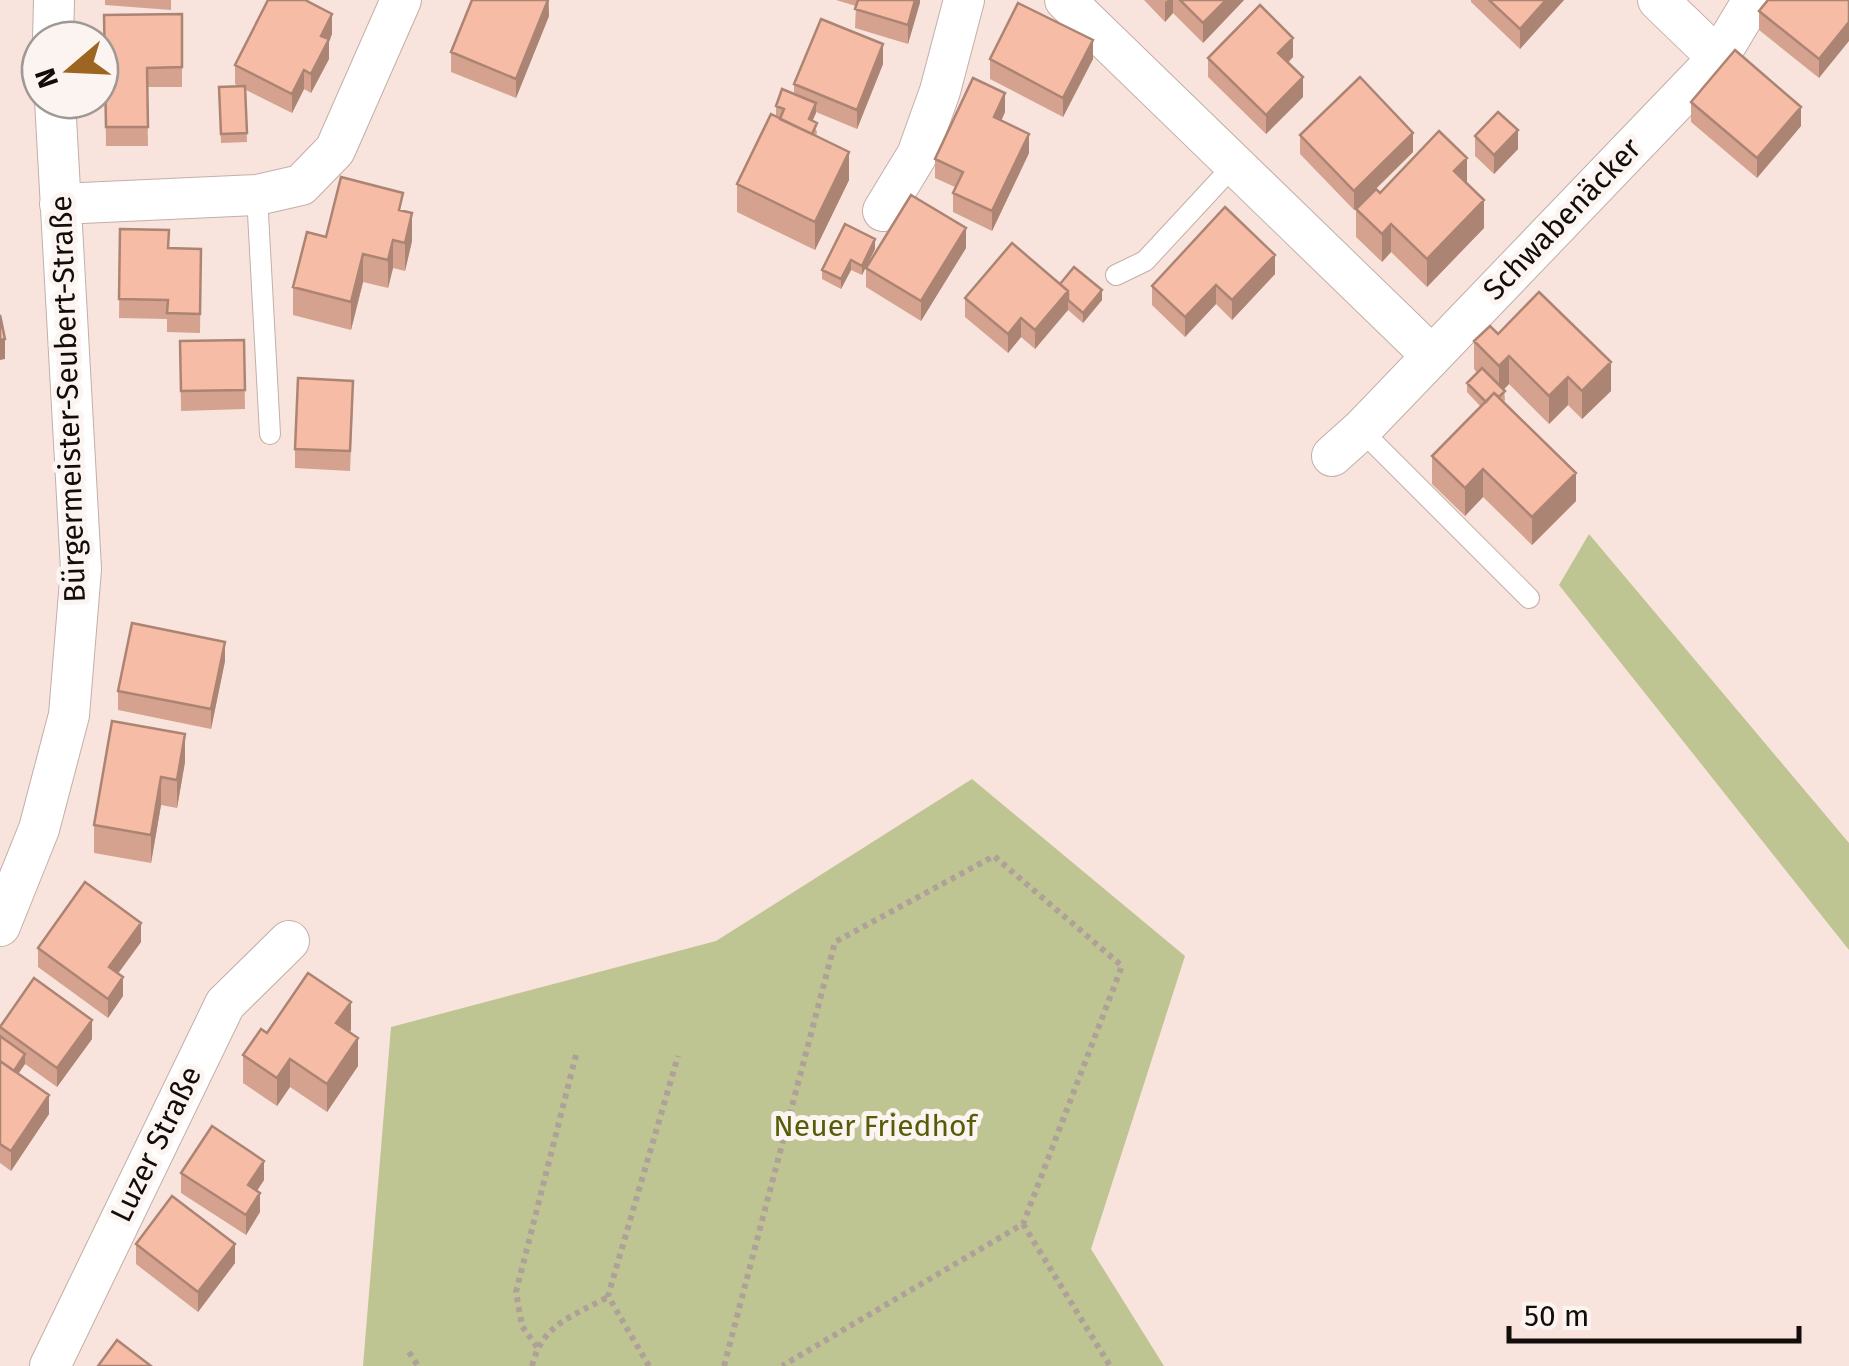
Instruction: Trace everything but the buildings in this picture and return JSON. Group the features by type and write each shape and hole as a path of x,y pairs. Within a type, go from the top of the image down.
{"street":[{"path":"60,204 257,195 300,185 335,150 401,0"},
{"path":"884,211 917,154 940,91 964,0"},
{"path":"1064,0 1431,355"},
{"path":"1658,0 1718,58"},
{"name":"Schwabenäcker","path":"1346,443 1718,58 1753,0"},
{"name":"Bürgermeister-Seubert-Straße","path":"0,926 39,829 68,714 81,569 56,120"},
{"name":"Luzer Straße","path":"50,1366 225,1004 289,942"}],"lane":[{"path":"1116,275 1145,260 1234,165"},
{"path":"257,195 270,434"},
{"name":"Schwabenäcker","path":"1346,443 1530,598"}],"path":[{"path":"724,1366 835,942 994,856 1122,966 1023,1224 782,1366"},
{"path":"536,1347 522,1326 516,1292 576,1055"},
{"path":"532,1366 536,1347 546,1332 608,1296 678,1056"},
{"path":"1023,1224 1110,1366"},
{"path":"608,1296 649,1366"},
{"path":"409,1352 418,1366"}],"green space":[{"path":"1589,534 1849,843 1849,950 1559,585"},
{"name":"Neuer Friedhof","path":"972,779 1185,956 1091,1249 1164,1366 363,1366 391,1027 716,941"}]}
